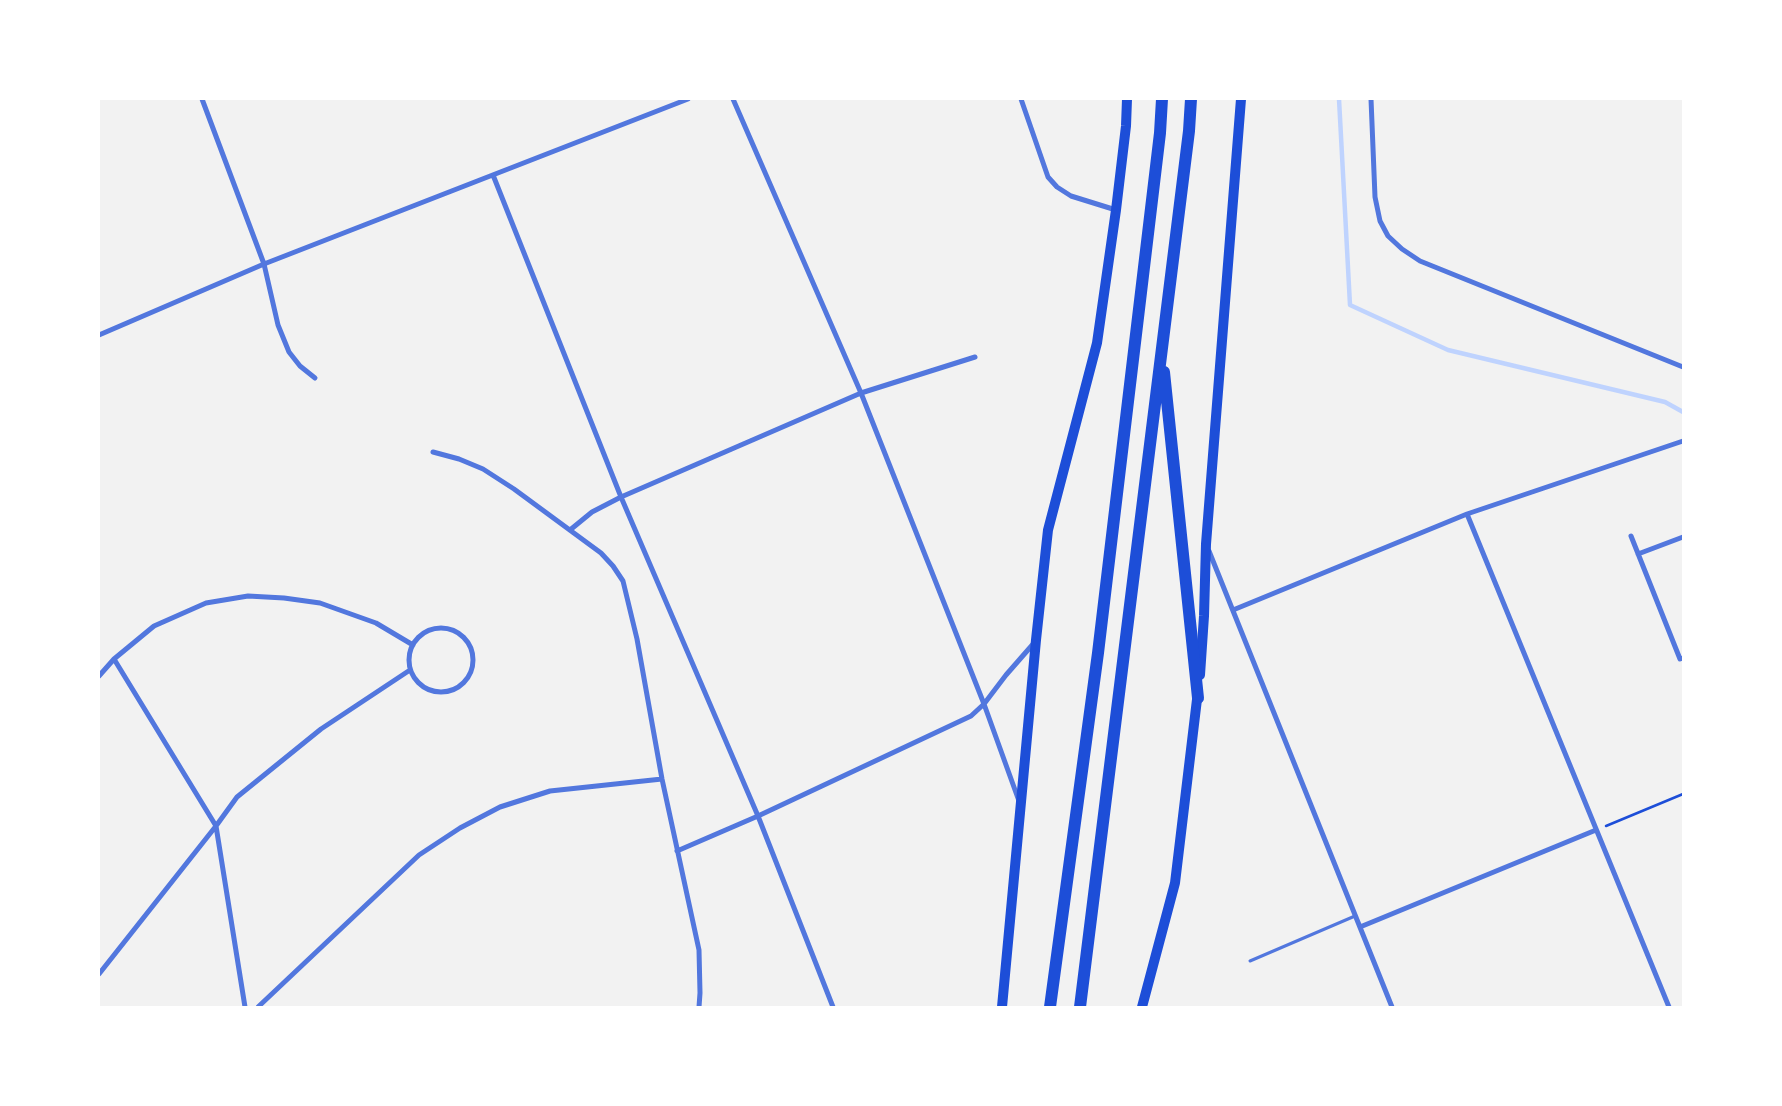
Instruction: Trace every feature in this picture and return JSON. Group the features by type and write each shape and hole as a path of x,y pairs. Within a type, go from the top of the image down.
{"highway":[{"path":"1050,1007 1100,643 1160,133 1162,99"},
{"path":"1080,1007 1189,131 1191,99"},
{"path":"1161,349 1198,698"}],"main road":[{"path":"1002,1007 1020,803 1048,530 1097,343 1116,210 1126,126 1127,99"},
{"path":"1142,1007 1175,882 1198,698 1204,616 1206,544 1241,99"}],"street":[{"path":"202,99 264,264 278,325 289,352 300,366 315,378"},
{"path":"99,335 264,264 688,99"},
{"path":"733,99 861,393 984,704 1020,803"},
{"path":"1021,99 1048,177 1057,187 1071,196 1116,210"},
{"path":"1371,99 1376,197 1380,221 1388,236 1402,249 1420,261 1683,367"},
{"path":"494,175 621,497 758,816 833,1007"},
{"path":"570,530 592,512 621,497 861,393 975,357"},
{"path":"1233,610 1467,514 1683,441"},
{"path":"433,452 459,459 483,469 601,553 614,566 623,581 637,639 662,779 699,950 699,1007"},
{"path":"1467,514 1668,1007"},
{"path":"1631,536 1680,659 1683,658"},
{"path":"1638,554 1683,537"},
{"path":"1206,544 1392,1007"},
{"path":"99,676 114,659 154,626 206,603 248,596 320,603 376,624 412,645"},
{"path":"444,628 456,632 466,640 472,651 473,663 470,676 462,685 450,691 438,692 426,689 416,681 410,670 409,658 412,645 420,635 432,630 444,628"},
{"path":"677,851 758,816 971,716 984,704 1036,640"},
{"path":"114,659 216,826 245,1007"},
{"path":"99,974 237,797 321,729 410,670"},
{"path":"258,1007 420,855 460,828 500,807 550,791 662,779"},
{"path":"1360,927 1596,830"}],"lane":[{"path":"1250,961 1355,916"}],"path":[{"path":"1596,830 1683,794"}],"waterway":[{"path":"1339,99 1350,305 1448,350 1665,402 1683,412"}]}
